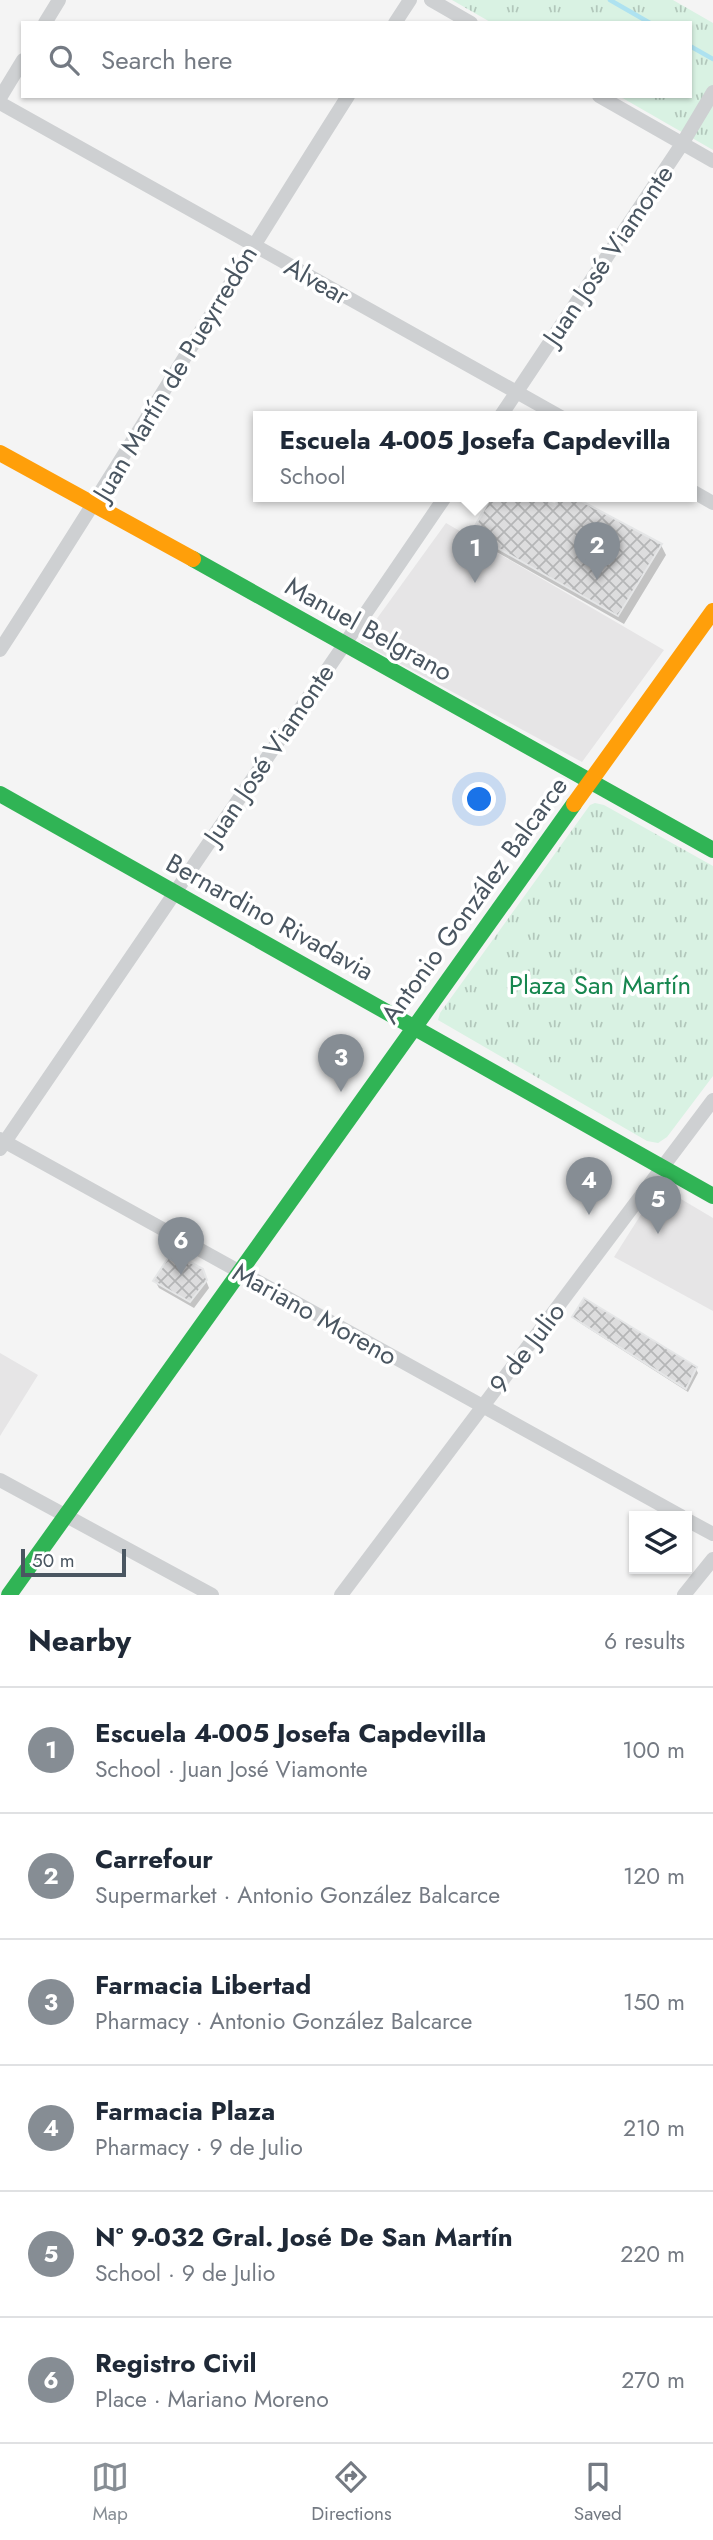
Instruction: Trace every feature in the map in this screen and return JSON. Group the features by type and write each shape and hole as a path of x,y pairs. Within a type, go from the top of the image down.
{"street":[{"path":"46,21 59,0"},
{"path":"396,21 410,0"},
{"path":"431,0 468,21"},
{"path":"0,98 21,63"},
{"name":"Juan José Viamonte","path":"504,411 682,144 713,92"},
{"name":"Juan Martín de Pueyrredón","path":"0,650 94,505 347,98"},
{"path":"602,98 713,161"},
{"name":"Alvear","path":"0,103 550,411"},
{"name":"Manuel Belgrano","path":"0,453 713,850"},
{"path":"697,494 713,503"},
{"name":"Juan José Viamonte","path":"2,1143 441,502"},
{"name":"Antonio González Balcarce","path":"9,1595 414,1025 713,611"},
{"name":"Bernardino Rivadavia","path":"0,794 414,1025 713,1196"},
{"name":"9 de Julio","path":"341,1595 713,1100"},
{"name":"Mariano Moreno","path":"2,1143 672,1511"},
{"path":"0,1480 212,1595"},
{"path":"692,1523 713,1534"},
{"path":"684,1595 713,1559"}],"shaded area":[{"path":"446,523 664,650 582,762 360,642"},
{"path":"659,1186 713,1218 713,1311 614,1257"},
{"path":"0,1353 38,1375 0,1436"}],"green space":[{"path":"452,0 673,0 713,23 713,150 622,98 692,98 692,21 489,21"},
{"name":"Plaza San Martín","path":"590,805 604,805 713,866 713,1076 667,1137 658,1143 647,1141 438,1020 440,1013"}],"building":[{"path":"488,502 549,502 555,505 557,502 583,502 662,544 618,616 471,533"},
{"path":"172,1252 203,1269 207,1280 190,1302 153,1281"},
{"path":"584,1298 697,1367 686,1389 572,1317"}],"waterway":[{"path":"610,0 647,21"},
{"path":"692,47 713,59"}],"traffic: fast":[{"path":"193,559 713,850"},
{"path":"0,794 713,1196"},
{"path":"9,1595 574,804"}],"traffic: slow":[{"path":"0,453 193,559"},
{"path":"574,804 713,611"}],"place":[{"name":"Carrefour","path":"597,580"},
{"name":"Escuela 4-005 Josefa Capdevilla","path":"475,583"},
{"name":"Farmacia Libertad","path":"341,1092"},
{"name":"Farmacia Plaza","path":"589,1215"},
{"name":"Nº 9-032 Gral. José De San Martín","path":"658,1234"},
{"name":"Registro Civil","path":"181,1275"}]}
